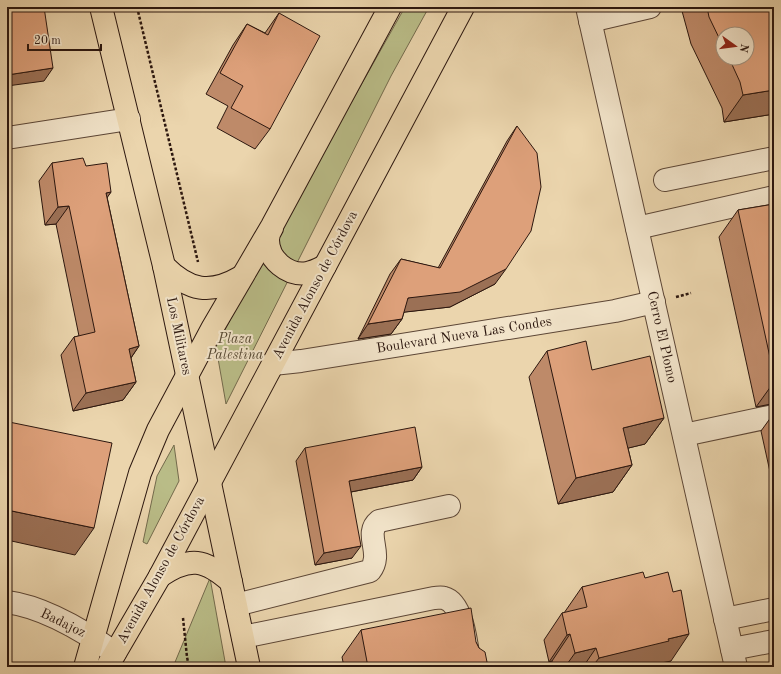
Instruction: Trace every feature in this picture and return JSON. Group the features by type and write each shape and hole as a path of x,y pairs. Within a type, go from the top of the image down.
{"main road":[{"name":"Los Militares","path":"101,7 164,266 249,667"},
{"name":"Avenida Alonso de Córdova","path":"86,667 140,473 158,430 241,277 272,226 390,7"},
{"name":"Avenida Alonso de Córdova","path":"111,660 160,576 463,7"},
{"path":"272,226 268,239 269,248 280,265 297,273 316,271 325,266"},
{"path":"164,266 176,278 188,285 204,288 230,284 241,277"},
{"path":"160,576 180,565 187,563 201,563 217,570 231,582"}],"street":[{"path":"589,14 650,7"},
{"name":"Cerro El Plomo","path":"589,14 734,658"},
{"path":"7,138 129,119"},
{"path":"664,180 774,158"},
{"path":"637,228 774,197"},
{"name":"Boulevard Nueva Las Condes","path":"273,364 301,361 615,311 654,302"},
{"path":"684,435 774,416"},
{"path":"236,605 370,571 375,564 376,556 372,533 375,525 379,521 449,506"},
{"path":"243,637 434,598 444,598 453,605 461,617 470,667"},
{"name":"Badajoz","path":"7,602 36,610 67,623 94,638 111,660"},
{"path":"725,619 774,609"},
{"path":"734,658 774,641"}],"path":[{"path":"137,7 204,288"},
{"path":"183,618 189,667"}],"green space":[{"name":"Plaza Palestina","path":"405,7 429,7 391,76 226,404 216,347 250,282"},
{"path":"174,445 179,481 147,544 143,542 157,476"},
{"path":"210,578 226,667 173,667"}],"building":[{"path":"44,7 53,68 7,75 7,12"},
{"path":"707,7 774,7 774,90 743,95 740,82 733,66 755,66 755,26 715,26 715,29 709,17"},
{"path":"279,13 320,36 270,129 231,108 243,86 220,73 247,24 268,35"},
{"path":"517,126 537,153 541,187 531,231 506,269 460,292 408,298 402,319 368,324 401,259 440,268"},
{"path":"83,158 86,166 107,163 111,192 106,193 139,346 129,349 136,382 86,393 74,337 95,332 69,206 58,207 52,163"},
{"path":"774,204 774,376 738,210"},
{"path":"586,341 592,370 650,356 664,418 623,428 632,465 576,478 547,351"},
{"path":"9,422 112,443 94,528 7,510 7,432"},
{"path":"415,427 422,467 349,481 361,546 324,553 305,448"},
{"path":"643,572 645,578 668,572 673,592 681,590 689,634 668,639 669,641 599,658 596,648 575,653 570,634 567,635 562,613 587,607 582,587"},
{"path":"471,608 476,642 479,648 485,652 488,667 368,667 361,630"}]}
